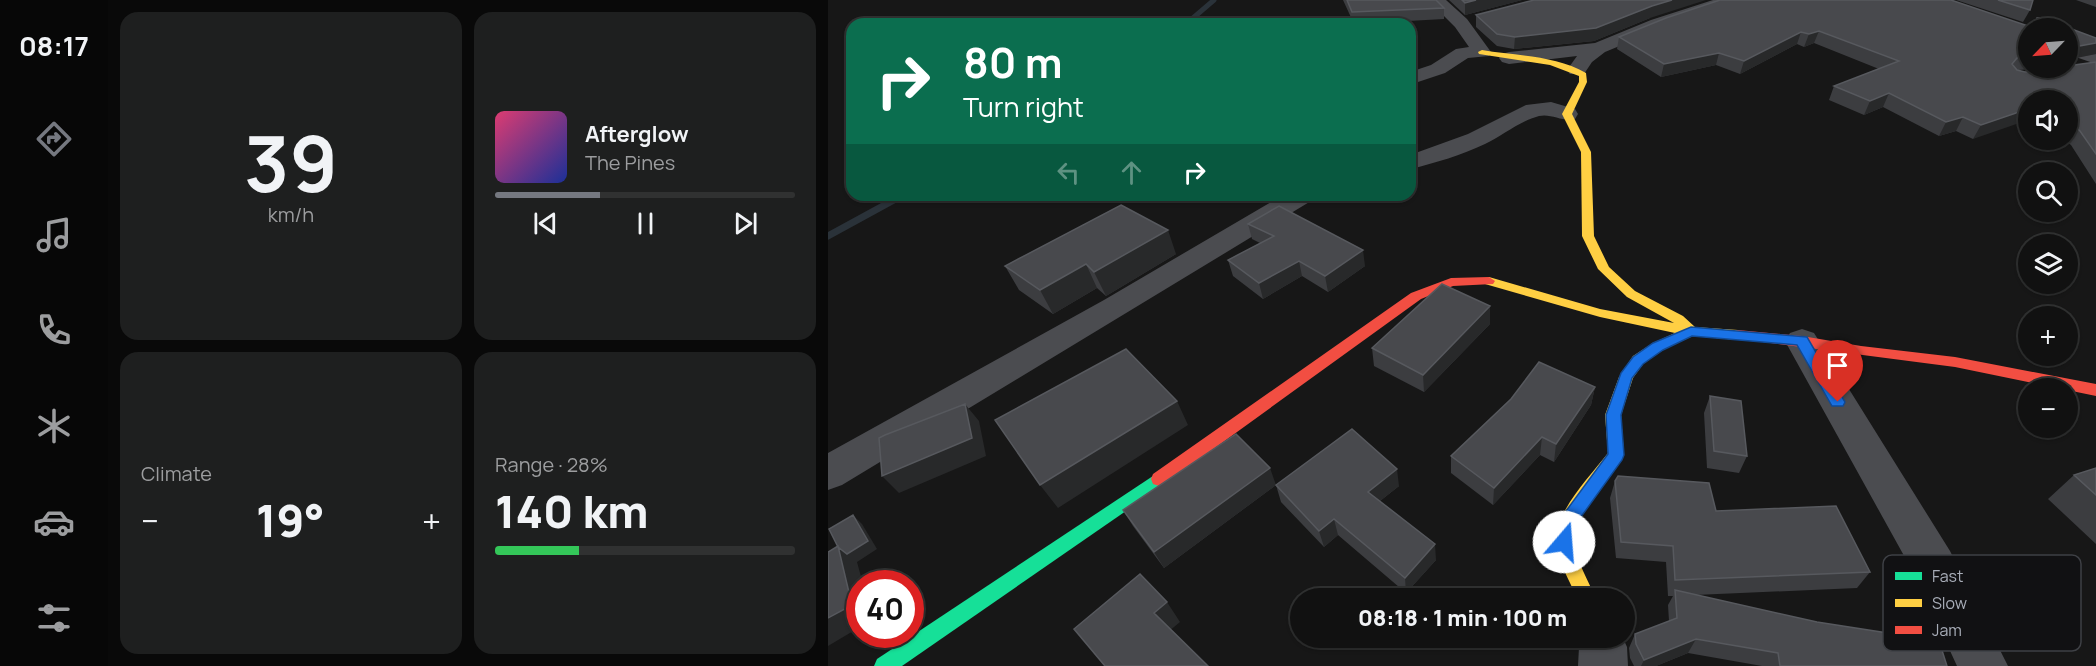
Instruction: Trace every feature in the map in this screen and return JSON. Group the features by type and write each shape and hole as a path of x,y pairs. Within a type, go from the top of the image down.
{"street":[{"path":"1436,0 1470,21 1482,52"},
{"path":"1509,58 1598,48 1657,24 1730,0"},
{"path":"1577,70 1598,48"},
{"path":"2078,51 2096,58"},
{"path":"1416,77 1438,69 1462,53 1482,52 1564,66 1577,70 1583,75 1567,114"},
{"path":"2078,68 2096,66"},
{"path":"1416,160 1476,139 1534,110 1551,109 1567,114 1586,152 1588,236 1600,266 1619,285 1653,307 1682,319 1691,331"},
{"path":"828,473 1292,201"},
{"path":"884,666 1200,451 1416,296 1438,285 1463,280 1485,281 1518,288 1610,316 1691,331 1802,341 1861,351 1955,362 2096,390"},
{"path":"1582,588 1564,542 1565,530 1572,516 1616,455 1613,415 1626,376 1638,360 1658,346 1691,331"},
{"path":"1802,341 1928,555"},
{"path":"1603,648 1603,666"},
{"path":"1976,651 1983,666"}],"building":[{"path":"1347,0 1436,0 1444,8 1352,12"},
{"path":"1534,0 1672,0 1596,28 1515,37 1497,34 1476,15"},
{"path":"1720,0 1951,0 2018,23 2018,58 2012,64 2018,70 2018,78 2078,78 2078,64 2096,62 2096,154 2078,129 2078,90 2018,90 2018,112 1981,125 1963,117 1946,122 1889,93 1870,101 1834,86 1899,61 1819,31 1809,34 1801,32 1744,61 1719,53 1664,64 1619,37"},
{"path":"1998,0 2033,0 2030,10"},
{"path":"2078,31 2096,38 2096,43 2078,46"},
{"path":"1121,205 1168,230 1094,272 1086,264 1040,290 1005,266"},
{"path":"1279,206 1363,250 1325,276 1299,261 1259,283 1228,260 1274,236 1248,224"},
{"path":"1442,284 1490,306 1423,375 1372,348"},
{"path":"1126,349 1177,401 1040,485 995,420"},
{"path":"1539,362 1595,387 1556,444 1542,437 1494,488 1451,456 1511,399"},
{"path":"1710,396 1741,401 1747,456 1714,451"},
{"path":"965,404 972,438 882,476 879,438"},
{"path":"1352,429 1397,469 1368,492 1435,544 1405,578 1334,519 1319,531 1276,485"},
{"path":"1236,434 1270,468 1154,552 1123,510"},
{"path":"2096,468 2096,495 2074,475"},
{"path":"1618,476 1709,483 1716,511 1836,506 1870,572 1675,580 1673,546 1621,542 1615,481"},
{"path":"853,515 868,541 847,554 838,547 829,529"},
{"path":"838,546 846,580 846,608 828,618 828,552"},
{"path":"1140,574 1167,602 1154,613 1208,666 1105,666 1074,629"},
{"path":"1675,590 1817,622 1883,632 1883,651 1942,651 1947,666 1780,666 1778,653 1696,639 1644,660 1636,644 1635,634 1677,618"}],"waterway":[{"path":"1193,18 1214,0"},
{"path":"828,236 892,201"}],"traffic: fast":[{"path":"884,666 1159,479"}],"traffic: slow":[{"path":"1482,52 1550,62 1583,75 1583,82 1567,114 1586,152 1588,236 1604,269 1631,294 1678,319 1691,331 1738,335"},
{"path":"1489,281 1600,313 1691,331 1658,346 1638,360 1626,377 1613,415 1616,455 1576,509 1565,532 1566,548 1582,588"}],"traffic: jam":[{"path":"1159,479 1416,296 1451,282 1489,281"},
{"path":"1738,335 1802,341 1861,351 1955,362 2096,390"}],"route":[{"path":"1564,542 1565,530 1572,516 1616,455 1613,415 1626,376 1638,360 1658,346 1691,331 1802,341 1838,402"}]}
